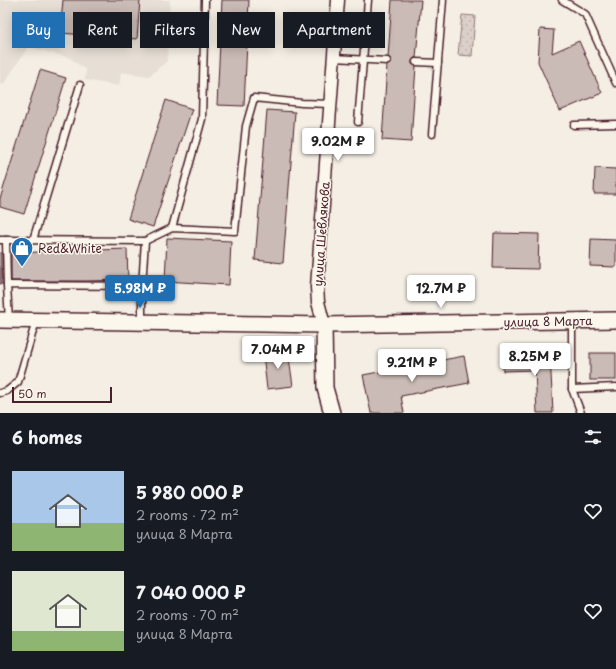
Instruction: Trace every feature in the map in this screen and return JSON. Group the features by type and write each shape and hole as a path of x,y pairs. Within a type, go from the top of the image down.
{"street":[{"name":"улица Шевлякова","path":"324,325 318,302 317,287 338,0"},
{"name":"улица 8 Марта","path":"4,320 324,325 616,320"},
{"path":"324,325 325,388 332,413"}],"lane":[{"path":"172,228 202,119 205,0"},
{"path":"358,122 368,0"},
{"path":"432,134 443,0"},
{"path":"562,0 585,14 616,83"},
{"path":"334,58 387,61"},
{"path":"416,62 438,63"},
{"path":"32,240 80,85"},
{"path":"4,320 7,285 3,240 145,241 172,228 235,231 246,126 254,98 302,103 330,104"},
{"path":"574,125 616,124"},
{"path":"142,322 142,286 145,241"},
{"path":"7,285 142,286"},
{"path":"0,393 7,391 18,382 36,321"},
{"path":"572,321 572,389 581,413"},
{"path":"572,389 616,387"}],"shaded area":[{"path":"0,0 170,0 169,12 140,12 140,48 168,48 167,61 149,76 121,72 119,86 85,80 86,70 70,58 32,48 65,48 65,12 12,12 12,48 27,48 3,85 0,84"},
{"path":"462,15 475,16 472,56 458,55"}],"building":[{"path":"63,0 140,0 137,39 132,39 132,12 73,12 73,34 65,33 65,12 62,12"},
{"path":"222,0 249,0 248,12 221,12"},
{"path":"392,0 421,0 416,58 412,61 412,64 416,66 411,142 382,140 387,65 391,62 391,59 388,57"},
{"path":"540,29 554,30 552,53 579,41 602,93 560,111 538,62"},
{"path":"220,48 247,48 244,106 217,105"},
{"path":"40,70 66,78 24,214 0,207 0,199"},
{"path":"166,100 192,109 153,227 128,219"},
{"path":"267,110 295,112 283,263 255,260"},
{"path":"595,168 616,169 616,194 594,194"},
{"path":"494,233 539,234 538,269 493,268"},
{"path":"167,238 231,241 229,285 165,281"},
{"path":"591,239 616,240 616,267 590,266"},
{"path":"127,249 128,280 11,281 11,253"},
{"path":"0,253 2,253 2,284 0,284"},
{"path":"288,351 293,386 267,389 263,354"},
{"path":"590,353 616,353 616,380 590,380"},
{"path":"550,354 553,413 537,413 535,370 503,371 502,356"},
{"path":"464,356 469,383 401,396 404,413 371,413 363,375"}],"place":[{"name":"Red&White","path":"22,268"}]}
